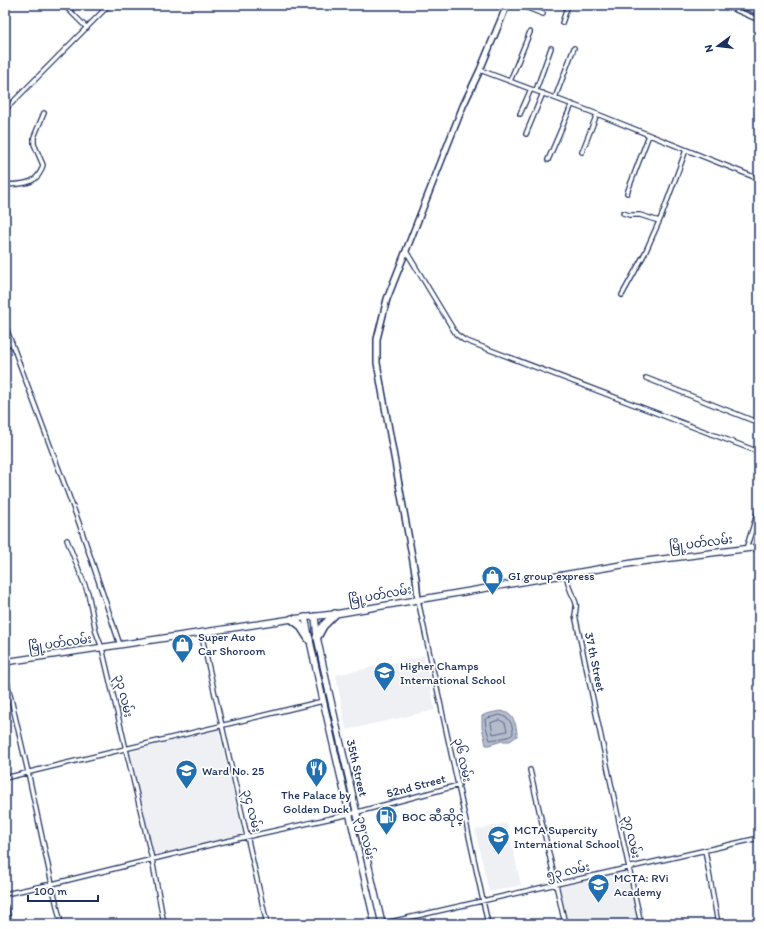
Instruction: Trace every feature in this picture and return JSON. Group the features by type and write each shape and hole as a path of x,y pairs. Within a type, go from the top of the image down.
{"highway":[{"path":"317,637 323,626 335,614"},
{"path":"292,619 300,625 309,639"}],"main road":[{"name":"မြို့ပတ်လမ်း","path":"5,662 201,632 335,614 646,561 759,548"},
{"name":"35th Street","path":"315,616 317,637 326,679 382,924"},
{"name":"၃၅ လမ်း","path":"305,617 318,680 375,924"},
{"path":"318,680 326,679"}],"street":[{"path":"64,5 86,28"},
{"path":"5,110 109,5"},
{"path":"523,5 543,14"},
{"path":"562,23 568,5"},
{"path":"724,5 759,20"},
{"path":"740,5 759,13"},
{"path":"418,600 416,578 380,382 377,349 379,331 385,306 406,251 463,106 480,70 505,6"},
{"path":"510,81 530,32"},
{"path":"520,114 533,90 551,48"},
{"path":"555,98 574,48"},
{"path":"480,70 572,104 759,179"},
{"path":"526,134 543,93"},
{"path":"548,160 572,104"},
{"path":"5,185 19,185 33,181 39,176 43,165 34,144 34,137 44,113"},
{"path":"582,152 597,114"},
{"path":"627,193 649,136"},
{"path":"622,295 645,252 659,221 686,150"},
{"path":"623,213 629,215 640,215 659,221"},
{"path":"406,251 456,334 464,340 759,452"},
{"path":"5,325 79,523 120,645"},
{"path":"5,345 12,343"},
{"path":"646,378 759,422"},
{"path":"745,549 759,508"},
{"name":"၃၃ လမ်း","path":"68,540 88,593 96,632 102,648 152,859 164,924"},
{"name":"37 th Street","path":"566,575 571,594 575,599 575,615 605,754"},
{"name":"၃၆ လမ်း","path":"418,600 488,924"},
{"name":"၃၄ လမ်း","path":"201,632 268,924"},
{"path":"5,673 28,772 60,924"},
{"path":"5,778 222,724 323,701"},
{"name":"၃၇ လမ်း","path":"605,754 641,924"},
{"path":"530,770 565,924"},
{"name":"52nd Street","path":"5,894 248,836 350,814 459,785"},
{"name":"၅၃ လမ်း","path":"382,924 759,838"},
{"path":"704,850 718,924"},
{"path":"6,907 10,924"}],"shaded area":[{"name":"Higher Champs International School","path":"424,656 435,710 346,730 336,675"},
{"name":"Ward No. 25","path":"218,728 243,834 153,855 130,752"},
{"name":"MCTA Supercity International School","path":"507,823 521,885 489,892 475,830"},
{"name":"MCTA: RVi Academy","path":"626,871 638,924 568,924 560,887"}],"water":[{"path":"500,711 511,716 515,723 517,736 510,741 502,741 486,745 482,727 482,716"}],"place":[{"name":"GI group express","path":"493,596"},
{"name":"Super Auto Car Shoroom","path":"183,664"},
{"name":"Higher Champs International School","path":"385,692"},
{"name":"The Palace by Golden Duck","path":"316,788"},
{"name":"Ward No. 25","path":"186,790"},
{"name":"BOC ဆီဆိုင္","path":"386,836"},
{"name":"MCTA Supercity International School","path":"498,856"},
{"name":"MCTA: RVi Academy","path":"599,904"}]}
